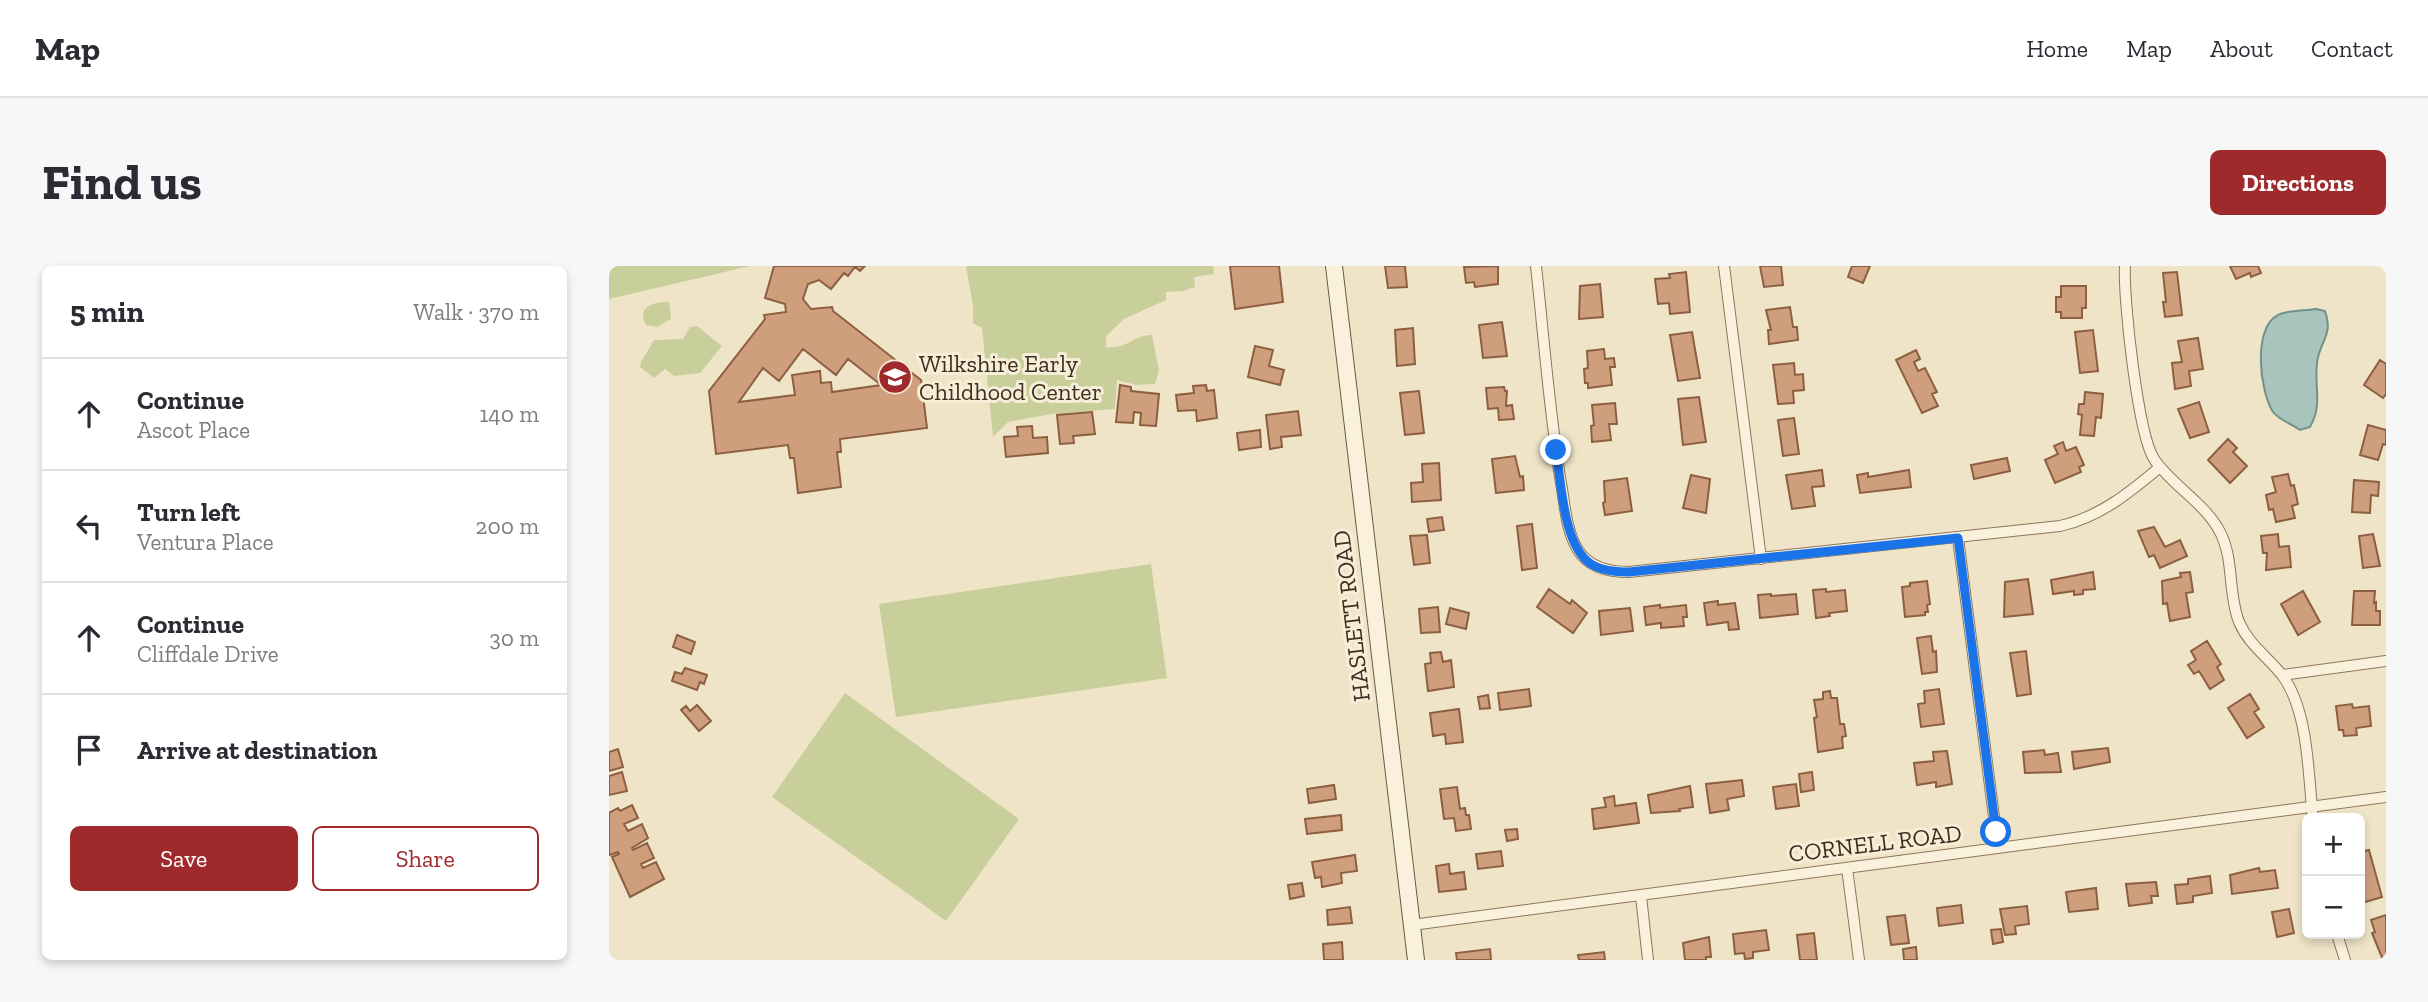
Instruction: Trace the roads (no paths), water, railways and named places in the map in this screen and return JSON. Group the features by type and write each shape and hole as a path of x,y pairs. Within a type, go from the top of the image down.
{"street":[{"name":"HASLETT ROAD","path":"1334,266 1416,960"},
{"path":"1536,266 1556,450 1566,510 1579,551 1601,569 1629,572 2039,529 2079,521 2111,506 2160,467"},
{"path":"1724,266 1761,559"},
{"path":"2125,266 2125,287 2144,432 2150,451 2160,467 2215,525 2226,548 2240,624 2255,648 2282,675 2298,708 2312,813"},
{"path":"1958,538 1998,848"},
{"path":"2282,675 2386,662"},
{"name":"CORNELL ROAD","path":"1412,925 2386,797"},
{"path":"1847,868 1859,960"},
{"path":"1641,896 1648,960"},
{"path":"2339,939 2345,960"}],"water":[{"path":"2316,309 2325,311 2328,326 2318,356 2314,419 2310,427 2300,430 2276,415 2268,403 2262,376 2262,346 2264,333 2278,315"}],"place":[{"name":"Wilkshire Early Childhood Center","path":"895,377"}]}
